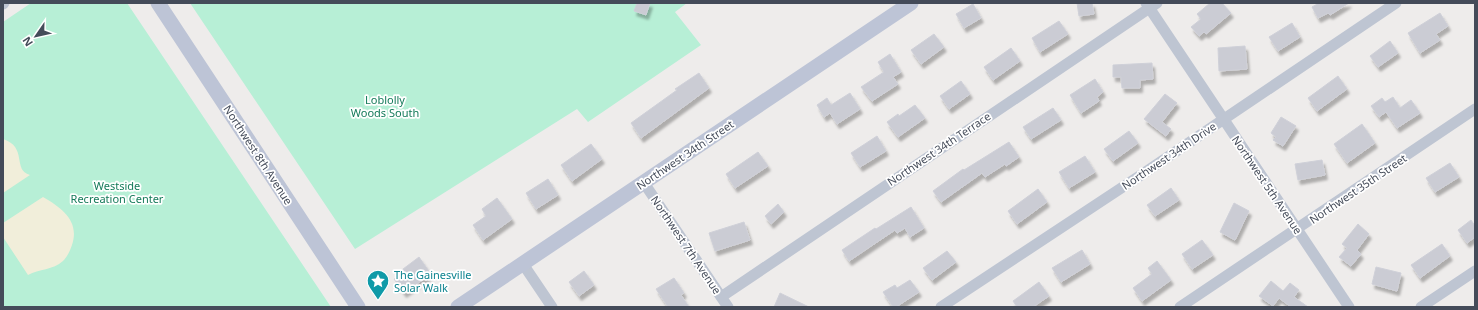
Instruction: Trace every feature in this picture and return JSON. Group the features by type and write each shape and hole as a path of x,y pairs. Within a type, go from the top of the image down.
{"main road":[{"name":"Northwest 8th Avenue","path":"158,3 358,307"},
{"name":"Northwest 34th Street","path":"458,307 911,3"}],"street":[{"name":"Northwest 34th Drive","path":"941,307 1396,3"},
{"name":"Northwest 5th Avenue","path":"1151,5 1223,120 1349,307"},
{"name":"Northwest 34th Terrace","path":"721,297 1151,5"},
{"name":"Northwest 35th Street","path":"1180,307 1297,230 1475,109"},
{"name":"Northwest 7th Avenue","path":"644,182 728,307"},
{"path":"523,264 552,307"},
{"path":"1421,307 1475,271"}],"green space":[{"name":"Westside Recreation Center","path":"31,3 127,3 331,307 3,307 3,22"},
{"name":"Loblolly Woods South","path":"190,3 687,3 675,12 701,45 588,122 577,109 355,249"}],"sand":[{"path":"3,139 15,147 22,168 30,175 3,193"},
{"path":"43,197 57,206 68,216 74,229 74,236 72,245 63,261 50,268 28,275 3,237 3,223"}],"building":[{"path":"637,3 650,3 646,15 634,11"},
{"path":"1077,3 1092,3 1094,14 1079,16"},
{"path":"1210,3 1222,3 1231,13 1206,34 1204,32 1199,36 1191,27 1201,19 1197,14"},
{"path":"1319,3 1349,3 1330,15 1328,13 1318,18 1312,7"},
{"path":"973,4 981,18 964,28 956,14"},
{"path":"1440,13 1448,26 1436,34 1440,40 1420,53 1408,33"},
{"path":"1059,21 1068,34 1040,52 1032,38"},
{"path":"1292,23 1300,37 1278,51 1269,37"},
{"path":"934,34 944,47 921,64 911,50"},
{"path":"1390,41 1398,53 1378,67 1370,56"},
{"path":"1245,46 1247,69 1219,71 1218,48"},
{"path":"1011,48 1020,61 993,80 984,67"},
{"path":"890,54 901,72 893,77 898,84 872,101 861,87 884,72 878,62"},
{"path":"1152,63 1153,79 1140,80 1140,88 1122,88 1121,77 1113,77 1113,65"},
{"path":"699,73 709,88 641,138 631,123 677,90 675,89"},
{"path":"1338,76 1347,89 1317,111 1308,98"},
{"path":"1095,79 1103,92 1097,97 1099,101 1081,113 1070,95"},
{"path":"961,81 970,94 949,109 940,96"},
{"path":"850,93 860,109 837,124 830,113 824,117 817,105 827,98 831,105"},
{"path":"1165,94 1177,103 1162,122 1171,129 1166,136 1144,119"},
{"path":"1393,97 1400,108 1411,100 1420,113 1397,128 1386,112 1379,117 1371,106 1382,98 1385,102"},
{"path":"915,105 925,118 898,137 887,122"},
{"path":"1053,108 1061,120 1031,139 1023,127"},
{"path":"1281,117 1296,126 1283,146 1273,140 1276,137 1271,133"},
{"path":"1362,124 1375,143 1347,163 1334,144"},
{"path":"1129,131 1138,143 1113,161 1104,149"},
{"path":"877,136 886,151 860,167 851,153"},
{"path":"1009,142 1019,157 985,177 982,173 941,202 933,191 963,169 964,170"},
{"path":"591,144 602,159 572,181 561,165"},
{"path":"758,152 768,166 735,188 726,174"},
{"path":"1085,156 1095,172 1069,188 1059,172"},
{"path":"1322,160 1325,175 1298,180 1295,164"},
{"path":"1450,163 1459,177 1435,192 1426,178"},
{"path":"548,179 558,195 536,209 526,193"},
{"path":"1171,188 1179,200 1155,216 1147,205"},
{"path":"1038,189 1047,202 1017,224 1008,211"},
{"path":"497,198 512,219 483,240 473,225 486,216 482,209"},
{"path":"1234,203 1249,211 1235,240 1220,232"},
{"path":"778,204 784,212 771,224 765,216"},
{"path":"911,207 924,228 910,237 905,228 897,233 895,230 849,261 842,250 875,228 876,229"},
{"path":"1471,220 1475,226 1475,237 1467,243 1458,230"},
{"path":"744,222 750,240 715,251 709,233"},
{"path":"1358,224 1369,234 1357,250 1361,254 1351,266 1339,257 1347,248 1342,244"},
{"path":"1202,240 1213,255 1192,269 1182,254"},
{"path":"1442,244 1450,256 1420,278 1411,265"},
{"path":"1082,250 1090,264 1061,282 1052,268"},
{"path":"947,251 956,262 932,280 923,268"},
{"path":"419,257 431,274 404,293 394,279 401,274 399,272"},
{"path":"1157,261 1171,280 1142,301 1133,288 1152,274 1148,268"},
{"path":"1376,267 1401,273 1397,291 1372,284"},
{"path":"584,271 594,285 579,296 569,282"},
{"path":"674,278 684,293 681,295 689,307 668,307 656,289"},
{"path":"910,280 919,292 896,307 893,307 883,292 895,285 897,288"},
{"path":"1271,281 1283,291 1290,283 1299,290 1294,297 1308,307 1291,307 1279,298 1273,306 1259,296"},
{"path":"1039,282 1049,296 1033,307 1017,307 1013,301"},
{"path":"780,293 809,307 774,307"}],"place":[{"name":"The Gainesville Solar Walk","path":"378,300"}]}
